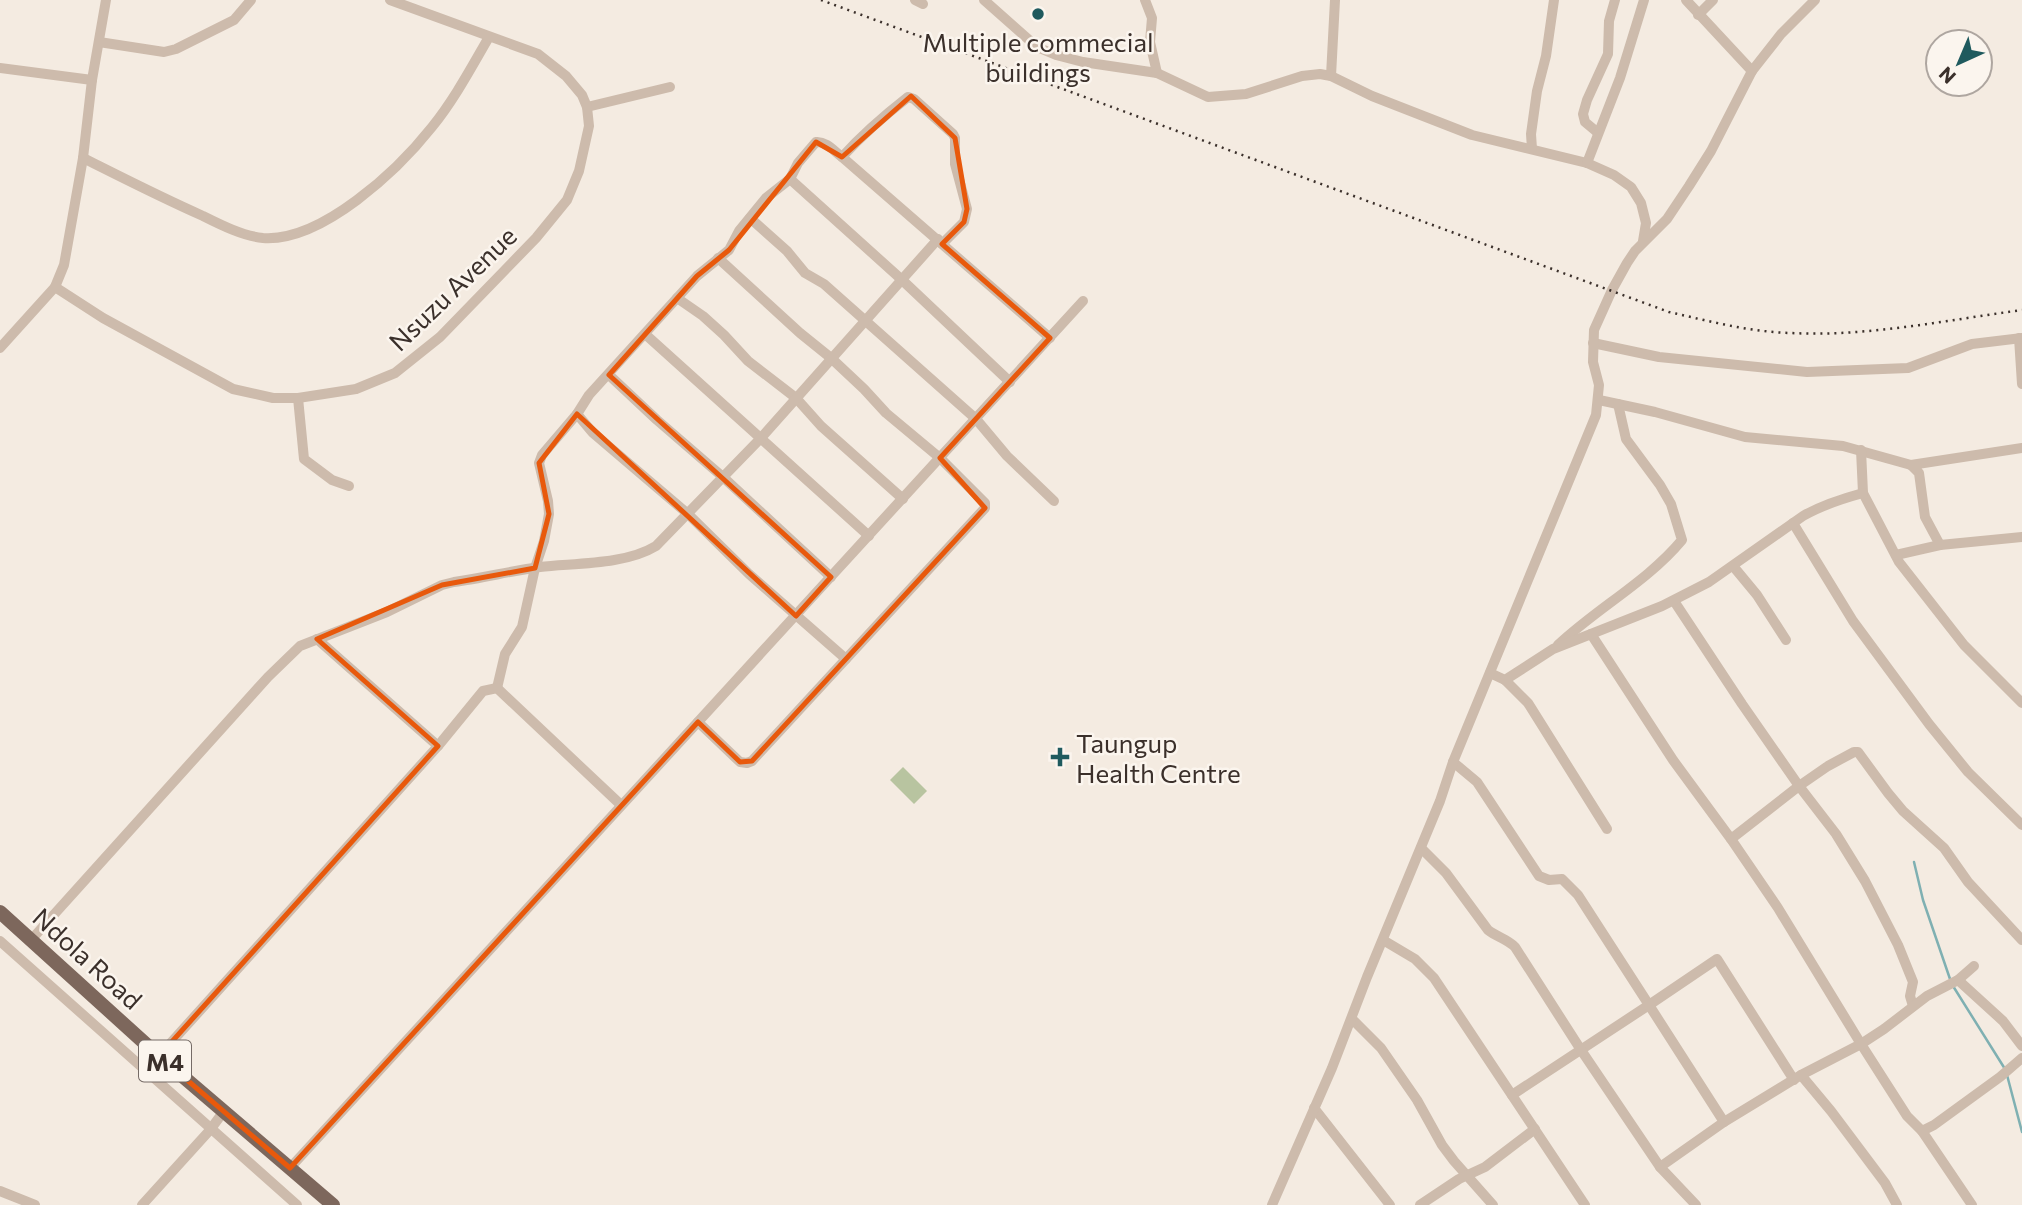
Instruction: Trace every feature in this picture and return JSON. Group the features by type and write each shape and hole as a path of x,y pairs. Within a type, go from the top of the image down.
{"main road":[{"name":"Ndola Road","path":"0,912 159,1056 334,1205"}],"street":[{"path":"0,348 55,288 64,265 106,0"},
{"path":"99,42 164,52 176,49 234,20 251,0"},
{"path":"390,0 538,54 566,76 582,95 587,107 670,87"},
{"path":"984,0 1037,47 1083,62 1157,73 1208,97 1246,94 1302,76 1320,74 1331,76 1372,96 1472,135 1587,163 1614,175 1631,187 1641,203 1646,223 1643,241"},
{"path":"1145,0 1152,18 1150,42 1157,73"},
{"path":"1331,76 1335,0"},
{"path":"1532,149 1531,134 1537,91 1546,56 1554,0"},
{"path":"1597,132 1585,122 1583,114 1608,54 1609,21 1615,0"},
{"path":"1587,163 1623,70 1644,0"},
{"path":"1686,0 1752,71"},
{"path":"1698,15 1713,0"},
{"path":"1272,1205 1352,1019 1440,801 1453,762 1596,415 1599,385 1593,362 1594,330 1612,290 1627,262 1643,241 1667,219 1689,186 1711,151 1752,71 1781,34 1815,0"},
{"path":"83,158 229,228 262,238 286,237 344,211 390,171 432,128 489,37"},
{"path":"0,68 92,80"},
{"path":"31,940 268,677 300,646 387,612 442,585 534,568 580,565 649,551 656,546 761,438 901,279 964,222 967,209 955,164 955,138 914,99 908,97 899,104 842,157"},
{"name":"Nsuzu Avenue","path":"55,288 124,330 233,388 272,398 298,398 356,389 395,373 440,337 536,238 567,200 579,171 589,126 587,107"},
{"path":"497,688 505,654 522,627 534,568 544,541 549,514 539,463 542,455 577,414 589,395 697,276 729,250 739,231 766,198 790,179 798,163 816,142 821,141 842,157 1050,338"},
{"path":"790,179 1010,382"},
{"path":"750,218 787,251 805,273 824,284 976,419 1000,450 1054,501"},
{"path":"698,722 740,762 752,761 985,508 983,499 940,458 886,413 831,358 718,258"},
{"path":"677,298 703,316 748,361 796,398 821,426 902,499"},
{"path":"290,1168 1083,301"},
{"path":"645,334 869,536"},
{"path":"1593,343 1660,358 1828,372 1908,368 1972,344 2020,338 2022,384"},
{"path":"609,375 831,578"},
{"path":"298,398 304,459 332,480 349,486"},
{"path":"1599,400 1655,412 1745,437 1823,443 1861,450 1910,465 1919,473 1925,517 1940,545"},
{"path":"1505,680 1553,649 1588,618 1634,586 1682,540 1671,504 1626,439 1618,404"},
{"path":"577,414 593,433 688,514 749,574 846,659"},
{"path":"1910,465 2022,448"},
{"path":"1861,450 1863,493 1911,579 1964,645 2022,703"},
{"path":"1553,649 1674,601 1709,582 1819,507 1834,500 1863,493"},
{"path":"1793,523 1853,621 1929,723 1968,772 2022,825"},
{"path":"1896,555 1940,545 2021,540"},
{"path":"1733,566 1757,595 1786,640"},
{"path":"1674,601 1799,786 1836,834 1875,898 1913,982 1910,996 1913,1006"},
{"path":"1591,634 1673,760 1778,908 1908,1116 1922,1131 1972,1205"},
{"path":"317,639 438,746"},
{"path":"1490,673 1505,680 1528,703 1607,829"},
{"path":"159,1056 438,746 483,691 497,688"},
{"path":"497,688 621,805"},
{"path":"1731,839 1828,766 1854,752 1861,754 1903,811 1944,848 1968,882 2022,940"},
{"path":"1453,762 1477,782 1539,876 1549,880 1562,879 1578,895 1724,1122"},
{"path":"1421,848 1446,873 1488,930 1515,947 1660,1167 1696,1205"},
{"path":"1383,940 1415,959 1434,978 1585,1205"},
{"path":"0,941 297,1205"},
{"path":"1513,1095 1717,959 1797,1077 1831,1111 1885,1183 1897,1205"},
{"path":"1660,1167 1724,1122 1797,1077 1884,1030 1913,1006 1974,966"},
{"path":"1952,982 2003,1021 2022,1046"},
{"path":"1352,1019 1381,1048 1417,1100 1442,1145 1493,1205"},
{"path":"1922,1131 2000,1077 2022,1058"},
{"path":"1314,1108 1390,1205"},
{"path":"142,1205 224,1111"},
{"path":"1420,1205 1459,1179 1486,1167 1535,1129"},
{"path":"0,1191 35,1205"}],"highlighted area":[{"path":"911,96 955,138 967,209 964,222 942,244 1050,338 940,458 985,508 752,761 740,762 698,722 290,1168 159,1056 438,746 317,639 442,585 535,568 549,514 539,463 577,414 796,616 831,577 609,375 697,276 729,250 816,142 842,157"}],"green space":[{"path":"903,767 927,791 914,804 890,780"}],"waterway":[{"path":"1914,862 1923,900 1950,979"},
{"path":"1953,986 2005,1069"},
{"path":"2007,1075 2022,1132"}],"railway":[{"path":"821,0 1669,312 1760,331 1820,334 1907,327 2022,310"}],"place":[{"name":"Multiple commecial buildings","path":"1038,14"},
{"name":"Taungup Health Centre","path":"1060,757"}]}
